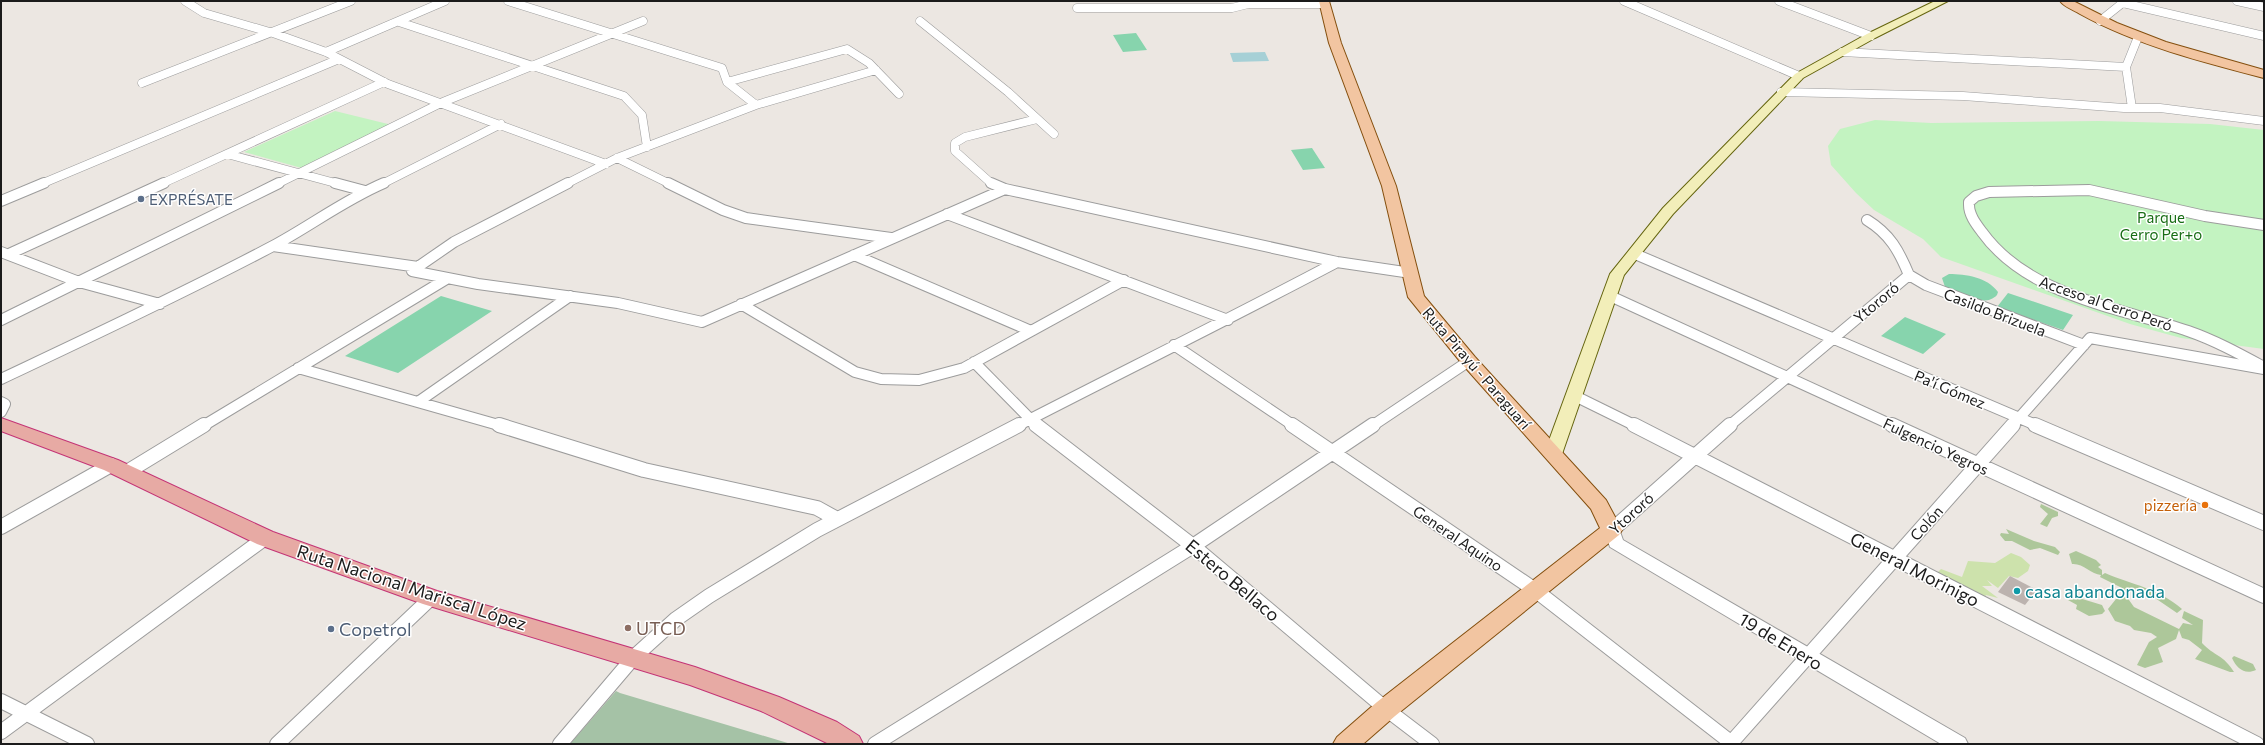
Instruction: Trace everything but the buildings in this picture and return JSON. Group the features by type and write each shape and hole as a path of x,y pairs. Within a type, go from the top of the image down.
{"highway":[{"name":"Ruta Nacional Mariscal López","path":"1,424 119,469 265,538 431,598 634,657 770,704 828,730 850,744"}],"main road":[{"path":"1553,454 1608,295 1618,274 1668,210 1799,76 1871,36 1944,1"},
{"path":"2065,1 2100,20 2138,37 2264,74"},
{"name":"Ruta Pirayú - Paraguarí","path":"1324,2 1335,42 1389,186 1416,297 1469,361 1598,505 1612,530"},
{"name":"Ytororó","path":"1346,744 1386,709 1612,530"}],"street":[{"path":"185,1 204,13 273,33 326,52 384,82 443,102 606,164"},
{"path":"142,83 273,33 351,1"},
{"path":"326,52 445,1"},
{"path":"508,1 722,68 727,82 756,106"},
{"path":"1624,1 1799,76"},
{"path":"1778,1 1871,36"},
{"path":"2237,1 2253,3 2264,7"},
{"path":"1077,8 1232,8 1248,4 1324,2"},
{"path":"2100,20 2124,2 2264,36"},
{"path":"1,320 301,174 443,102 643,21"},
{"path":"920,21 1008,92 1054,134"},
{"path":"399,22 624,96 642,115 647,147"},
{"path":"2132,108 2126,67 2138,37"},
{"path":"727,82 847,50 855,52 876,70 899,94"},
{"path":"1842,52 2126,67"},
{"path":"1,201 339,59"},
{"path":"876,70 756,106 617,158 454,242 412,271 448,278 618,303 702,322 1005,189"},
{"path":"5,253 384,82"},
{"path":"1782,92 1963,96 2132,108 2177,109 2264,121"},
{"path":"1037,119 965,137 955,143 954,151 993,185 1005,189 1337,262 1411,273"},
{"path":"1,379 160,304 273,246 365,191 392,180 501,124"},
{"path":"227,154 365,191"},
{"path":"617,158 723,210 746,218 892,238"},
{"name":"Acceso al Cerro Peró","path":"2264,226 2205,216 2111,194 2068,189 1989,192 1976,196 1969,202 1968,209 1980,231 1996,251 2034,278 2088,299 2187,331 2241,353 2264,368"},
{"path":"947,214 1228,320"},
{"path":"1867,220 1882,228 1895,243 1909,275"},
{"path":"273,246 418,267"},
{"path":"5,253 79,282 160,304"},
{"name":"Pa'í Gómez","path":"1635,254 2264,523"},
{"path":"854,255 1031,331"},
{"path":"560,744 634,657 676,619 709,596 837,519 1174,345 1228,320 1337,262"},
{"name":"Ytororó","path":"1612,530 1787,377 1909,275"},
{"name":"Casildo Brizuela","path":"1909,275 1926,286 2087,341 2264,368"},
{"path":"1,527 119,469 298,368 448,278"},
{"path":"741,304 855,372 881,379 919,380 951,373 974,362 1124,280"},
{"name":"Fulgencio Yegros","path":"1608,295 2264,596"},
{"path":"418,402 570,296"},
{"name":"Colón","path":"1731,744 2087,341"},
{"name":"General Aquino","path":"1174,345 1535,590 1731,744"},
{"path":"875,744 1193,546 1331,451 1469,361"},
{"name":"Estero Bellaco","path":"974,362 1030,420 1193,546 1386,709 1432,744"},
{"path":"298,368 418,402 644,470 817,508 837,519"},
{"name":"General Morinigo","path":"1573,395 2257,744"},
{"path":"1,402 5,404 1,412"},
{"name":"19 de Enero","path":"1612,530 1616,543 1958,744"},
{"path":"1,732 265,538"},
{"path":"277,744 431,598"},
{"path":"1,701 26,715 87,744"}],"green space":[{"path":"1136,33 1147,50 1123,52 1113,35"},
{"path":"335,111 392,125 305,169 244,152"},
{"name":"Parque Cerro Per+o","path":"1875,120 1931,123 2099,121 2210,124 2264,130 2264,349 2181,338 2130,324 1941,257 1923,239 1874,210 1856,193 1831,165 1828,146 1840,129"},
{"path":"1312,148 1325,168 1303,170 1291,150"},
{"path":"1949,274 1976,277 1993,287 1998,292 1997,295 1992,299 1985,300 1964,296 1945,287 1942,278"},
{"path":"2008,293 2073,315 2063,330 1997,307"},
{"path":"441,296 492,311 398,373 345,356"},
{"path":"1905,317 1946,334 1923,354 1881,336"},
{"path":"2041,504 2058,512 2058,516 2052,518 2047,527 2040,524 2048,514 2040,507"},
{"path":"2006,529 2034,541 2055,547 2060,552 2058,555 2040,548 2030,550 2012,541 2005,541 2000,535 2001,533 2009,534"},
{"path":"2076,551 2096,560 2101,565 2098,567 2102,570 2102,575 2105,573 2164,596 2182,609 2177,613 2155,598 2143,596 2141,593 2124,591 2122,588 2100,577 2101,575 2094,573 2080,565 2072,564 2069,554"},
{"path":"2011,553 2021,557 2030,565 2028,571 2018,578 2009,576 1998,588 1987,580 1992,586 1982,586 1998,598 1986,595 1984,599 1936,574 1941,569 1962,577 1968,561 1995,563"},
{"path":"2129,596 2129,600 2134,607 2179,629 2183,623 2193,625 2182,618 2184,611 2203,620 2202,643 2223,659 2234,672 2230,672 2195,659 2202,650 2189,640 2182,638 2179,630 2176,639 2158,648 2163,662 2145,668 2137,665 2149,642 2157,637 2151,633 2134,630 2130,626 2115,621 2108,609 2116,599"},
{"path":"2079,598 2102,605 2105,611 2102,614 2089,616 2076,609 2077,605 2068,600"},
{"path":"2234,656 2253,664 2256,670 2248,672 2242,670 2234,662 2232,658"},
{"path":"616,691 620,693 791,744 570,744"}],"water":[{"path":"1265,52 1269,61 1233,62 1230,53"}],"place":[{"name":"EXPRÉSATE","path":"141,199"},
{"name":"pizzería","path":"2205,505"},
{"name":"casa abandonada","path":"2017,591"},
{"name":"UTCD","path":"628,628"},
{"name":"Copetrol","path":"331,629"}]}
